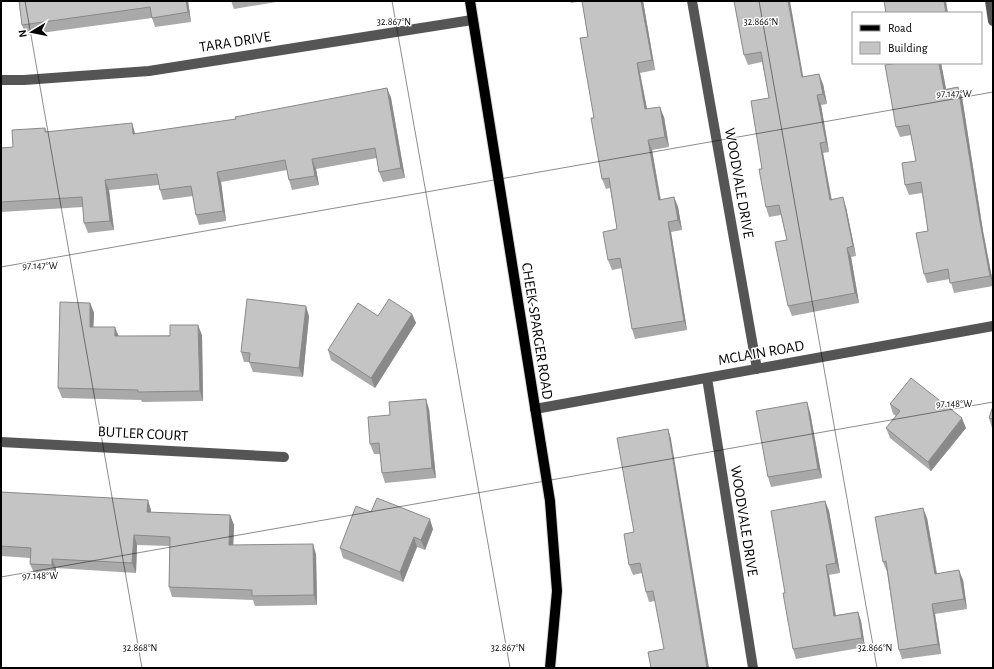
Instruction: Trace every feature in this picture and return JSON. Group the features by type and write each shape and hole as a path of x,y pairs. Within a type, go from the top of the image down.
{"main road":[{"name":"CHEEK-SPARGER ROAD","path":"470,1 550,502 557,591 550,668"}],"street":[{"name":"WOODVALE DRIVE","path":"692,1 757,369"},
{"path":"990,1 993,21"},
{"name":"TARA DRIVE","path":"1,80 24,80 149,71 472,20"},
{"name":"MCLAIN ROAD","path":"535,409 993,326"},
{"name":"WOODVALE DRIVE","path":"707,378 753,668"},
{"name":"BUTLER COURT","path":"1,442 284,457"}],"building":[{"path":"19,1 186,1 188,12 152,18 150,7 22,25"},
{"path":"582,1 641,1 652,60 637,63 645,109 660,107 665,137 648,140 659,200 674,197 678,220 668,222 684,321 632,329 620,258 608,260 603,232 617,229 609,178 602,179 591,118 594,118 580,38 588,37"},
{"path":"734,1 788,1 802,77 819,74 823,94 817,95 826,142 820,143 830,200 843,197 853,246 847,248 855,293 788,306 775,242 787,240 779,205 766,207 759,169 762,169 751,101 769,98 761,52 744,55"},
{"path":"884,1 944,1 946,12 886,12"},
{"path":"939,64 944,90 958,87 990,276 950,283 948,269 924,274 916,233 928,231 921,182 905,185 902,163 916,161 909,125 896,127 885,65"},
{"path":"387,88 401,168 379,172 375,148 312,159 315,176 289,180 285,160 217,172 223,211 196,215 191,186 160,190 157,174 105,180 110,221 84,223 82,197 1,202 1,148 13,147 12,130 45,128 45,132 132,123 133,134 236,119 235,117"},
{"path":"247,299 306,306 299,368 249,362 250,353 241,352"},
{"path":"389,299 412,314 371,378 328,350 358,303 378,316"},
{"path":"60,302 90,303 90,327 115,327 115,336 170,336 170,325 198,325 200,391 138,392 138,390 58,388"},
{"path":"911,378 962,418 928,462 886,428 900,411 890,404"},
{"path":"426,399 432,468 382,473 379,443 370,444 368,417 390,415 389,402"},
{"path":"807,402 818,469 768,477 756,411"},
{"path":"993,406 993,419 989,418"},
{"path":"668,429 707,668 651,668 648,652 664,649 653,591 646,592 640,563 629,565 624,534 634,532 617,438"},
{"path":"1,492 148,500 147,512 230,515 229,545 313,544 314,595 252,596 252,590 169,587 170,537 134,535 132,563 52,559 52,565 30,564 31,548 1,546"},
{"path":"377,498 430,519 421,540 414,537 400,572 340,548 356,506 371,512"},
{"path":"825,501 836,563 826,565 834,616 858,612 862,638 793,649 771,511"},
{"path":"923,508 935,574 959,570 964,599 932,604 938,644 899,650 886,561 883,562 875,517"}]}
